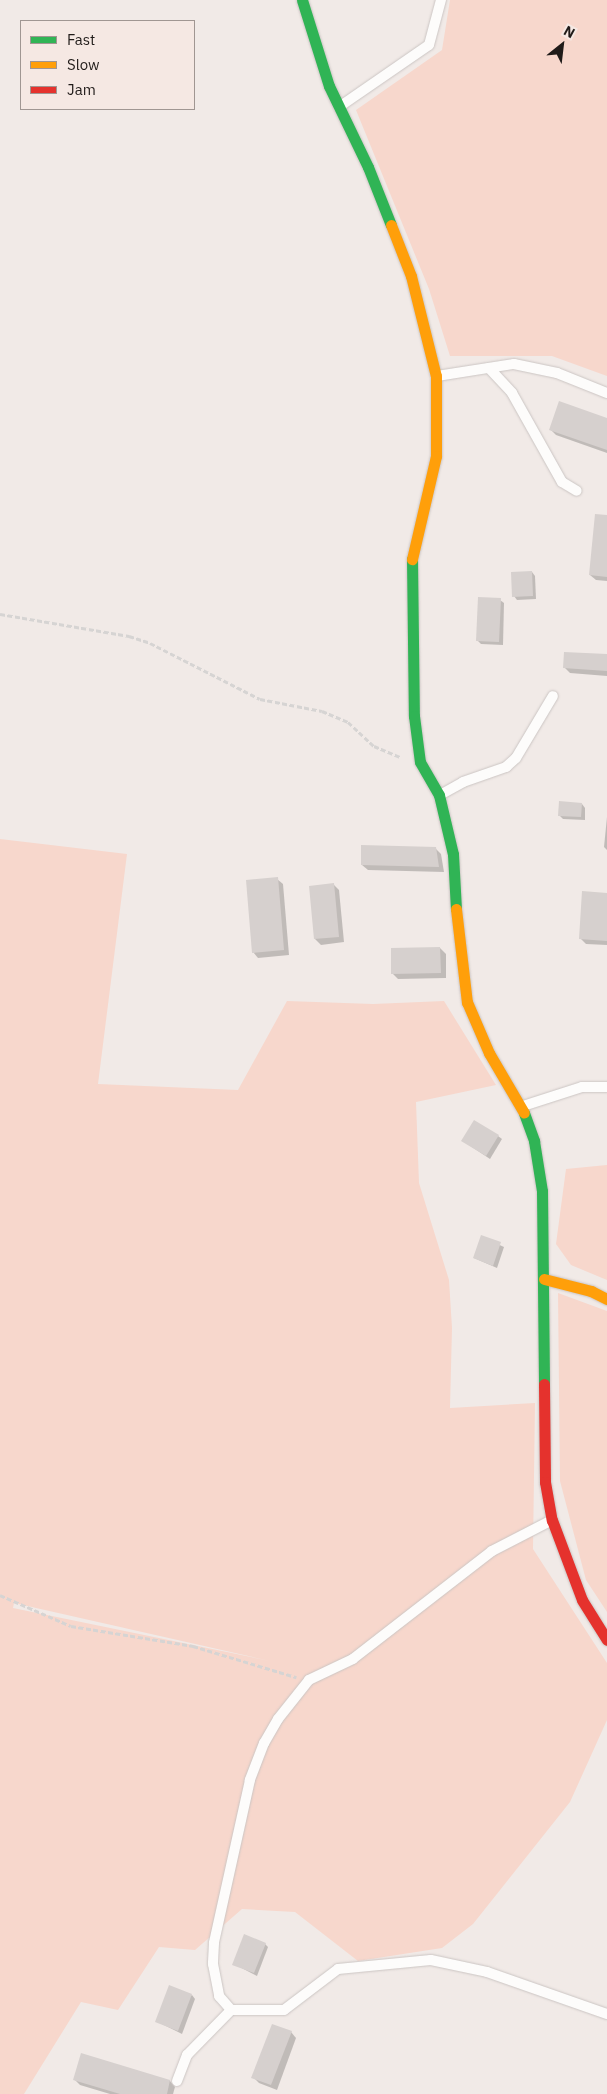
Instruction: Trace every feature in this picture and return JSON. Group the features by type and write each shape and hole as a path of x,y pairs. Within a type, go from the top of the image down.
{"street":[{"path":"302,0 319,62 392,223 412,276 436,376 436,456 412,553 414,716 420,762 439,796 453,854 459,950 467,1002 489,1052 522,1106 539,1163 544,1278 542,1440 552,1520 582,1600 607,1640"},
{"path":"544,1278 591,1291 607,1299"}],"lane":[{"path":"338,107 429,45 441,0"},
{"path":"436,376 514,364 536,367 607,393"},
{"path":"489,368 512,393 562,482 576,491"},
{"path":"439,796 463,782 506,767 516,758 553,696"},
{"path":"522,1106 582,1087 607,1087"},
{"path":"231,2010 219,1996 213,1964 214,1943 250,1780 264,1742 309,1680 361,1654 492,1550 552,1520"},
{"path":"177,2081 187,2055 231,2010 284,2010 338,1970 432,1960 487,1972 607,2014"}],"path":[{"path":"0,614 129,636 150,643 260,699 337,717 356,727 383,752 420,762"},
{"path":"0,1595 71,1626 193,1646 309,1680"}],"shaded area":[{"path":"450,0 607,0 607,376 552,356 450,356 429,289 356,110 442,50"},
{"path":"0,839 127,854 98,1084 238,1090 287,1001 373,1004 444,1001 496,1085 416,1102 419,1183 449,1280 452,1328 450,1408 535,1403 533,1549 607,1663 607,1720 570,1802 473,1924 442,1948 358,1961 295,1912 242,1909 195,1950 159,1947 118,2010 81,2002 24,2094 0,2094","holes":["14,1603 270,1661 13,1608"]},
{"path":"607,1165 607,1280 571,1265 556,1244 566,1169"},
{"path":"558,1293 607,1311 607,1612 586,1580 560,1481"}],"building":[{"path":"559,401 607,418 607,450 549,430"},
{"path":"595,514 607,515 607,577 589,575"},
{"path":"532,571 533,596 512,597 511,572"},
{"path":"478,597 501,598 499,642 476,641"},
{"path":"564,652 607,654 607,671 563,668"},
{"path":"559,801 582,803 581,817 558,816"},
{"path":"361,845 436,847 439,867 361,865"},
{"path":"278,877 284,950 252,953 246,880"},
{"path":"334,883 339,937 314,939 309,886"},
{"path":"582,891 607,893 607,941 579,939"},
{"path":"440,947 441,973 391,974 391,948"},
{"path":"474,1120 499,1135 486,1156 461,1141"},
{"path":"481,1235 501,1242 493,1266 473,1258"},
{"path":"244,1934 266,1943 254,1973 232,1965"},
{"path":"169,1985 192,1994 178,2031 155,2022"},
{"path":"272,2024 292,2031 271,2085 251,2078"},
{"path":"81,2053 170,2080 167,2094 120,2094 73,2080"}],"traffic: fast":[{"path":"302,0 329,86 368,167 391,225"},
{"path":"412,559 414,716 420,762 439,795 453,854 456,909"},
{"path":"524,1113 534,1141 542,1191 544,1384"}],"traffic: slow":[{"path":"391,225 411,276 436,376 436,456 412,559"},
{"path":"456,909 467,1002 489,1053 524,1113"},
{"path":"544,1279 591,1291 607,1299"}],"traffic: jam":[{"path":"544,1384 545,1482 552,1520 582,1600 607,1640"}]}
